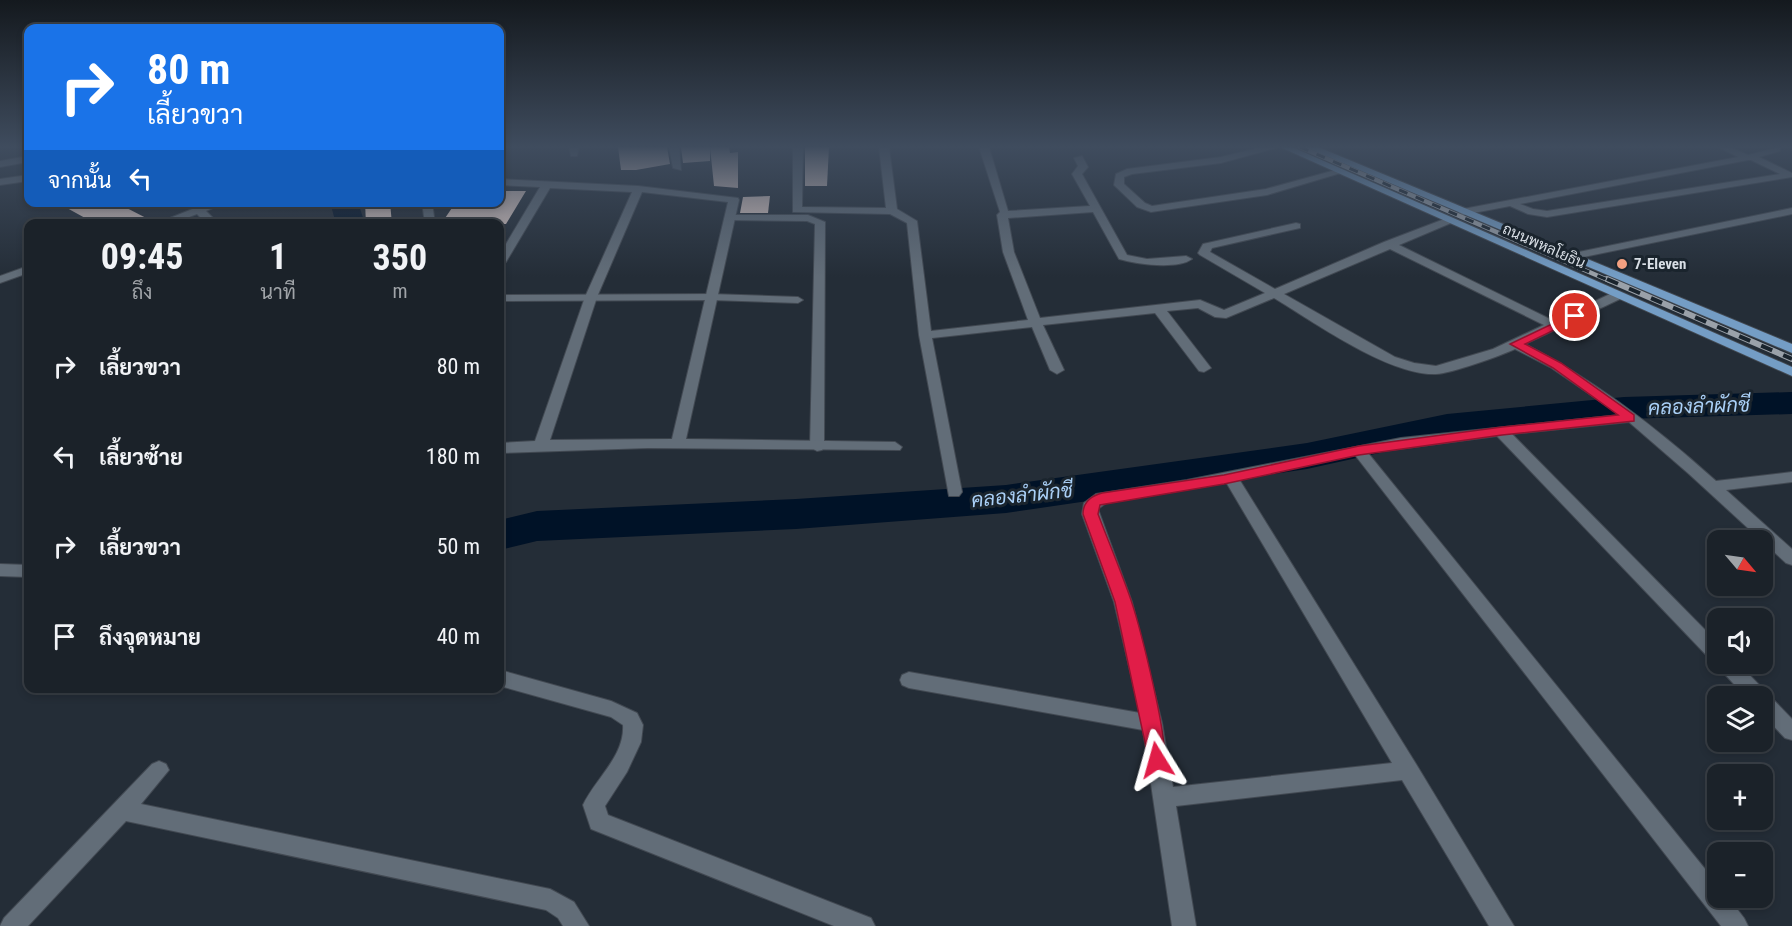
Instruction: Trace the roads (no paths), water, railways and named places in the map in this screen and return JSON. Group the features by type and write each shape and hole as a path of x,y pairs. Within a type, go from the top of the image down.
{"main road":[{"name":"ถนนพหลโยธิน","path":"1380,190 1792,372"},
{"name":"ถนนพหลโยธิน","path":"1411,190 1792,349"},
{"path":"1447,221 1451,214 1465,213"}],"street":[{"path":"504,255 543,190"},
{"path":"541,445 591,297 637,190"},
{"path":"651,190 734,200 678,444"},
{"path":"797,190 797,210 892,211 910,219 913,223 925,335 954,492"},
{"path":"889,190 892,211"},
{"path":"998,190 1004,210"},
{"path":"1086,190 1123,257 1147,262 1186,259"},
{"path":"1125,190 1141,205 1158,208 1274,190"},
{"path":"174,219 207,207"},
{"path":"1057,370 1012,262 1003,229 1002,215 1097,209"},
{"path":"199,210 209,219"},
{"path":"1569,256 1792,211"},
{"path":"925,335 1200,304 1219,314 1226,314 1388,243 1447,221"},
{"path":"1296,226 1207,246 1204,250 1209,257 1277,292 1390,360 1412,368 1436,370 1498,352 1616,296"},
{"path":"1388,243 1555,326"},
{"path":"0,266 13,275"},
{"path":"0,280 24,271"},
{"path":"1158,308 1204,368"},
{"path":"1516,344 1544,357 1610,401 1646,429 1792,559"},
{"path":"1184,926 1162,798 1152,723 1123,602 1090,507 1102,498 1232,478 1359,451 1628,416"},
{"path":"1502,431 1707,644"},
{"path":"504,448 541,445 678,444 895,447"},
{"path":"1359,451 1736,926"},
{"path":"1712,487 1792,477"},
{"path":"1232,478 1502,926"},
{"path":"0,570 24,571"},
{"path":"1736,674 1748,686"},
{"path":"504,679 624,713 633,722 635,734 594,805 599,822 863,926"},
{"path":"909,680 1152,723"},
{"path":"1773,712 1792,732"},
{"path":"12,926 159,770"},
{"path":"1162,798 1409,770"},
{"path":"122,810 550,900 566,910 577,926"}],"lane":[{"path":"1465,213 1579,190"},
{"path":"1511,203 1531,212 1547,214 1695,190"},
{"path":"731,218 808,218 820,222 817,447"},
{"path":"504,298 711,297 798,300"}],"waterway":[{"name":"คลองลำผักชี","path":"346,207 349,219"},
{"name":"คลองลำผักชี","path":"504,534 537,526 796,514 1006,499 1307,456 1447,426 1624,408 1792,403"}],"railway":[{"path":"1400,190 1610,281"},
{"path":"1607,279 1792,359"}],"place":[{"name":"7-Eleven","path":"1622,264"}]}
